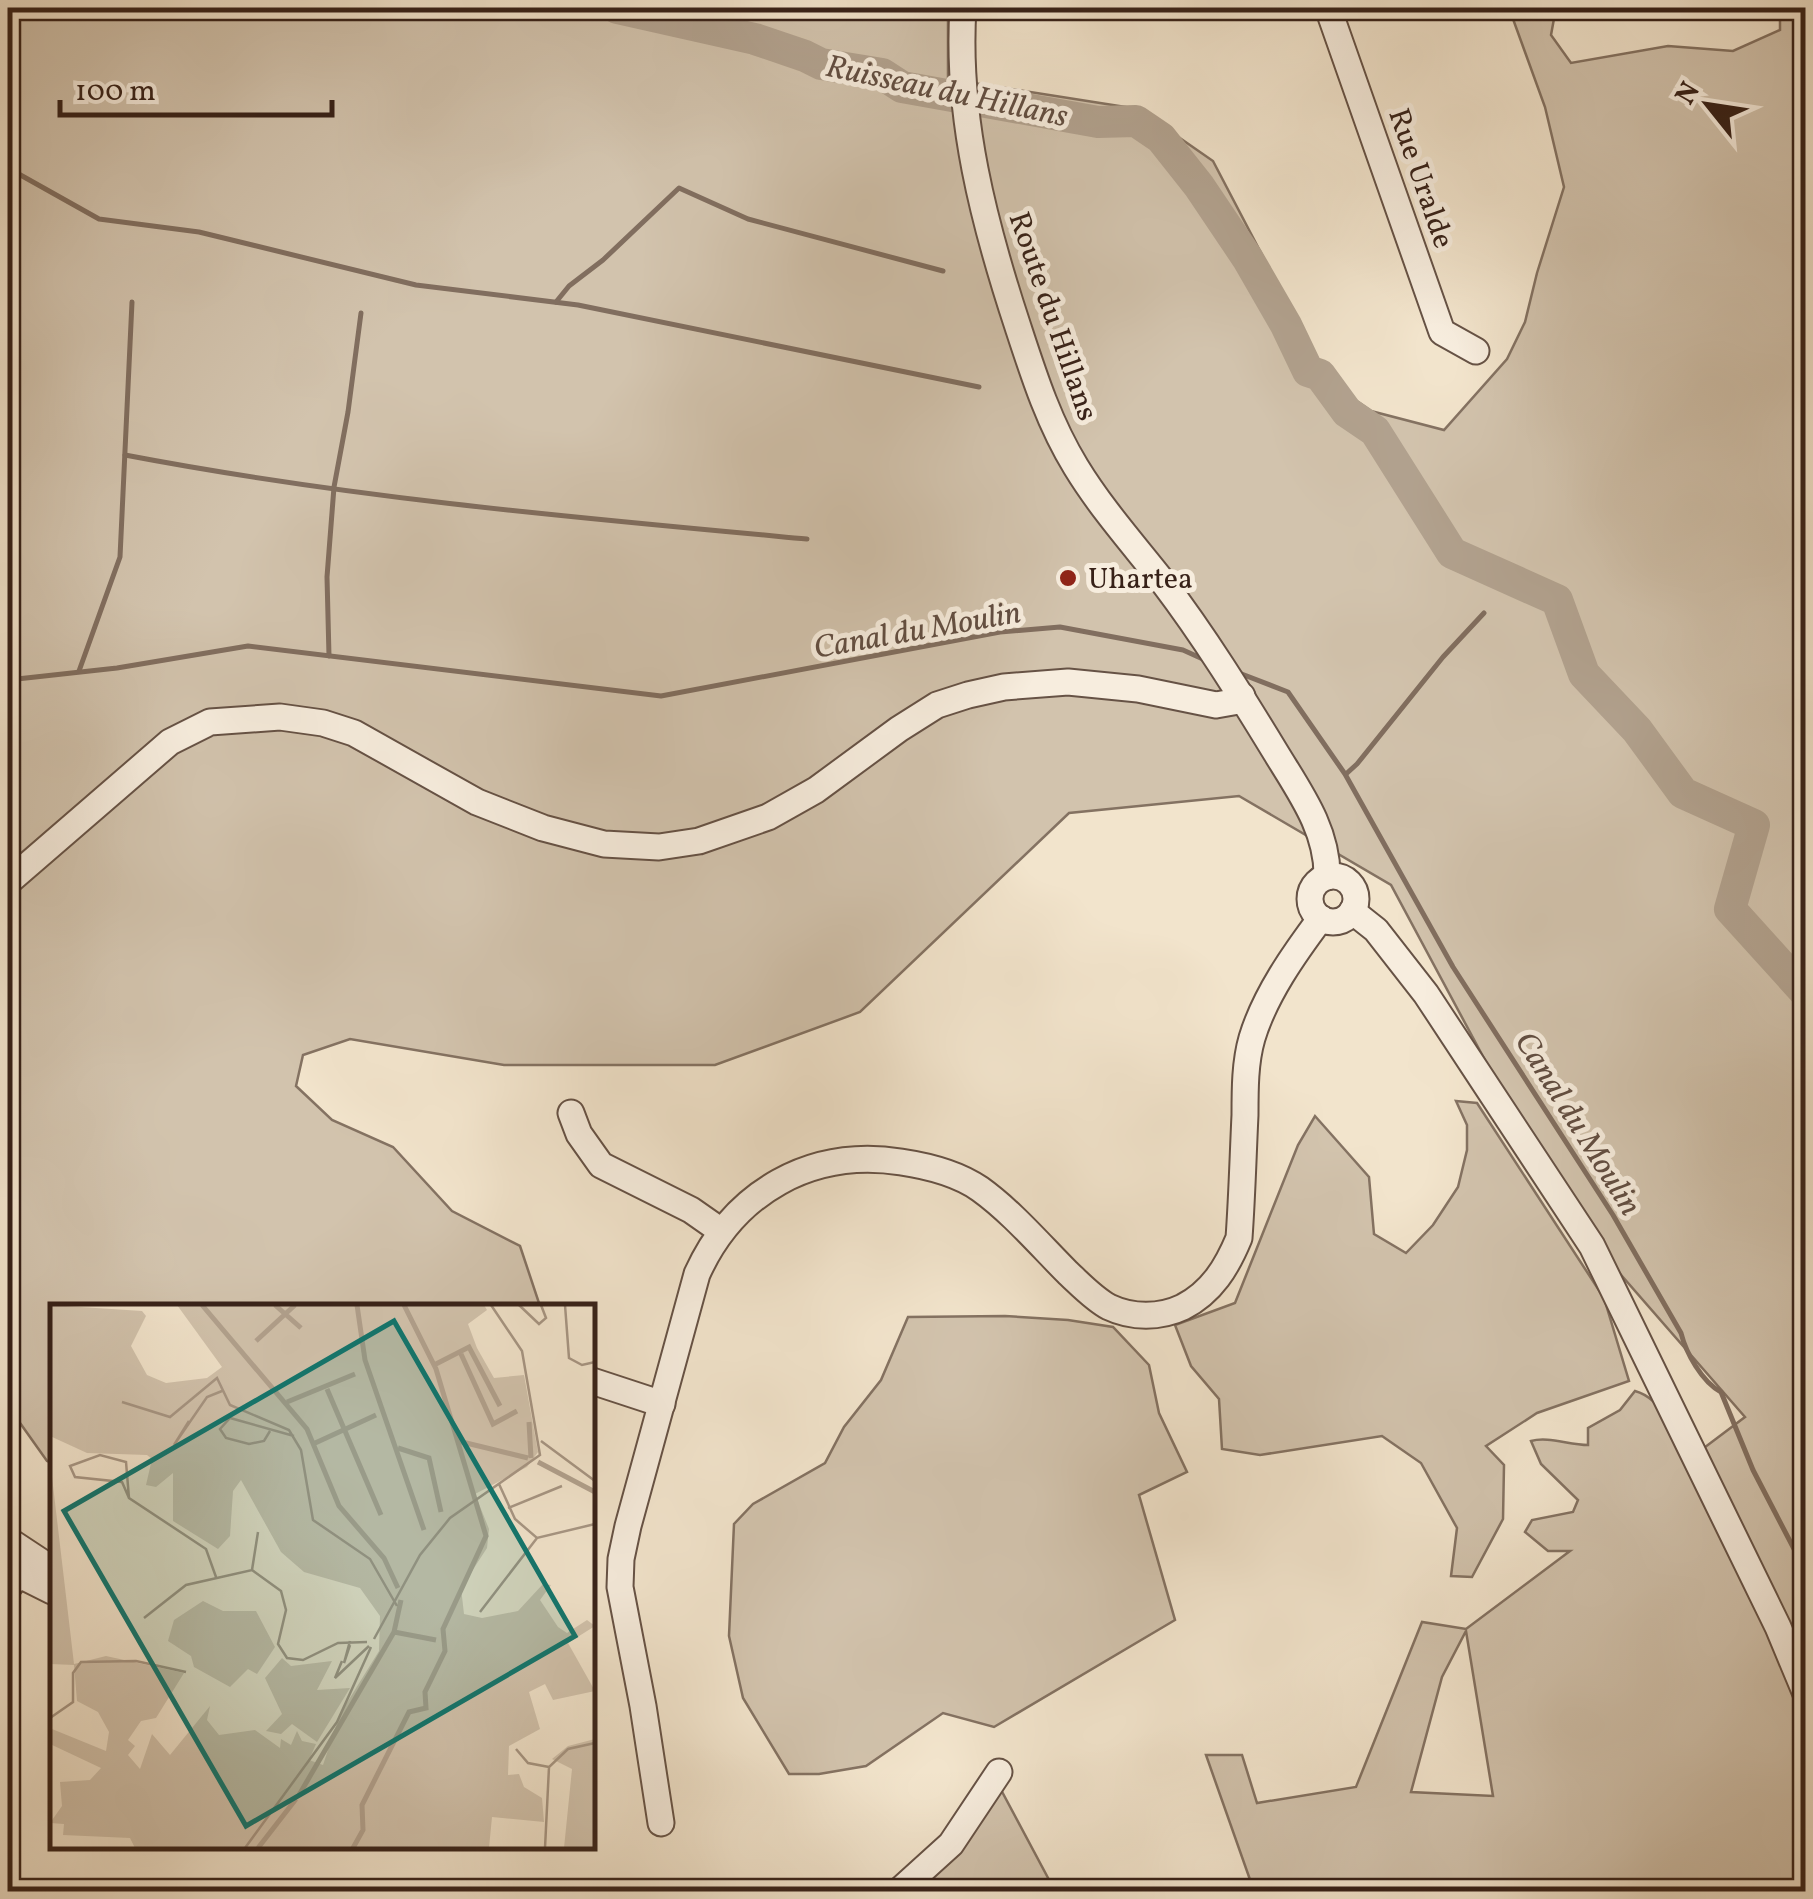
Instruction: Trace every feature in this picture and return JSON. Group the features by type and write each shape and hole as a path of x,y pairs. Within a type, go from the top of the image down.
{"street":[{"name":"Route du Hillans","path":"964,8 961,37 972,159 992,248 1044,406 1076,467 1242,696 1307,804 1323,840 1326,877"},
{"name":"Rue Uralde","path":"1328,8 1442,332 1476,351"},
{"path":"8,882 170,742 210,722 280,717 323,723 354,733 477,802 542,828 604,844 659,847 699,840 768,817 816,790 937,705 968,695 1004,687 1068,682 1138,689 1216,706 1242,696"},
{"path":"1342,878 1349,882 1356,896 1352,911 1340,921 1321,918 1313,909 1311,894 1319,880 1342,878"},
{"path":"1352,911 1376,930 1415,979 1592,1246 1778,1627 1806,1694"},
{"path":"661,1823 620,1586 622,1559 698,1274 721,1231 762,1192 800,1171 847,1160 884,1159 918,1164 948,1172 979,1188 1105,1305 1144,1316 1171,1313 1212,1285 1229,1263 1239,1238 1251,1042 1275,988 1321,918"},
{"path":"570,1112 579,1134 601,1165 691,1210 721,1231"},
{"path":"595,1382 662,1404"},
{"path":"8,1540 50,1568"},
{"path":"11,1574 50,1590"},
{"path":"898,1892 952,1844 999,1772"}],"shaded area":[{"path":"8,8 948,8 948,79 1138,109 1213,161 1294,316 1320,375 1371,411 1444,430 1507,359 1525,322 1564,187 1545,107 1509,8 1556,8 1551,35 1571,63 1668,46 1733,51 1780,30 1780,8 1805,8 1805,1891 1254,1891 1206,1755 1242,1755 1257,1803 1356,1787 1422,1622 1466,1629 1570,1551 1548,1551 1525,1532 1532,1520 1573,1512 1578,1500 1541,1464 1531,1441 1588,1445 1588,1428 1620,1410 1635,1391 1661,1410 1684,1463 1745,1417 1567,1213 1391,885 1239,796 1069,813 860,1012 715,1065 504,1065 350,1039 303,1055 296,1086 332,1120 393,1147 452,1211 520,1246 539,1304 50,1304 50,1462 8,1406","holes":["1466,1631 1493,1796 1411,1792 1442,1677"]},
{"path":"1456,1101 1477,1103 1604,1298 1629,1381 1537,1413 1486,1446 1504,1465 1503,1519 1472,1577 1451,1576 1457,1528 1421,1463 1382,1436 1260,1455 1222,1449 1219,1399 1191,1366 1175,1325 1235,1303 1298,1145 1315,1116 1369,1177 1374,1234 1406,1253 1433,1225 1458,1187 1467,1150 1467,1125"},
{"path":"1005,1316 1113,1327 1149,1365 1159,1413 1187,1472 1139,1495 1175,1620 994,1727 943,1713 866,1766 819,1774 789,1774 743,1698 729,1636 734,1524 753,1504 825,1463 844,1427 881,1380 908,1317"},
{"path":"999,1786 1055,1891 881,1892"}],"waterway":[{"name":"Ruisseau du Hillans","path":"617,8 755,39 821,64 882,74 902,87 1098,122 1136,121 1161,138 1248,259 1308,371 1320,375 1347,412 1375,431 1452,553 1557,600 1584,674 1637,730 1683,793 1754,825 1730,909 1806,993"},
{"path":"678,21 696,8"},
{"path":"8,168 99,219 199,232 416,285 578,305 979,387"},
{"path":"556,302 679,188 748,219 943,271"},
{"path":"79,671 120,557 132,302"},
{"path":"329,656 327,577 334,487 361,313"},
{"path":"125,455 380,495 807,539"},
{"path":"1346,774 1484,613"},
{"name":"Canal du Moulin","path":"8,680 117,668 248,646 661,696 1000,632 1060,627 1183,650 1205,660"},
{"name":"Canal du Moulin","path":"1239,673 1288,692 1345,774 1453,967 1613,1215 1696,1366 1721,1392 1753,1470 1806,1572"}],"place":[{"name":"Uhartea","path":"1068,578"}]}
